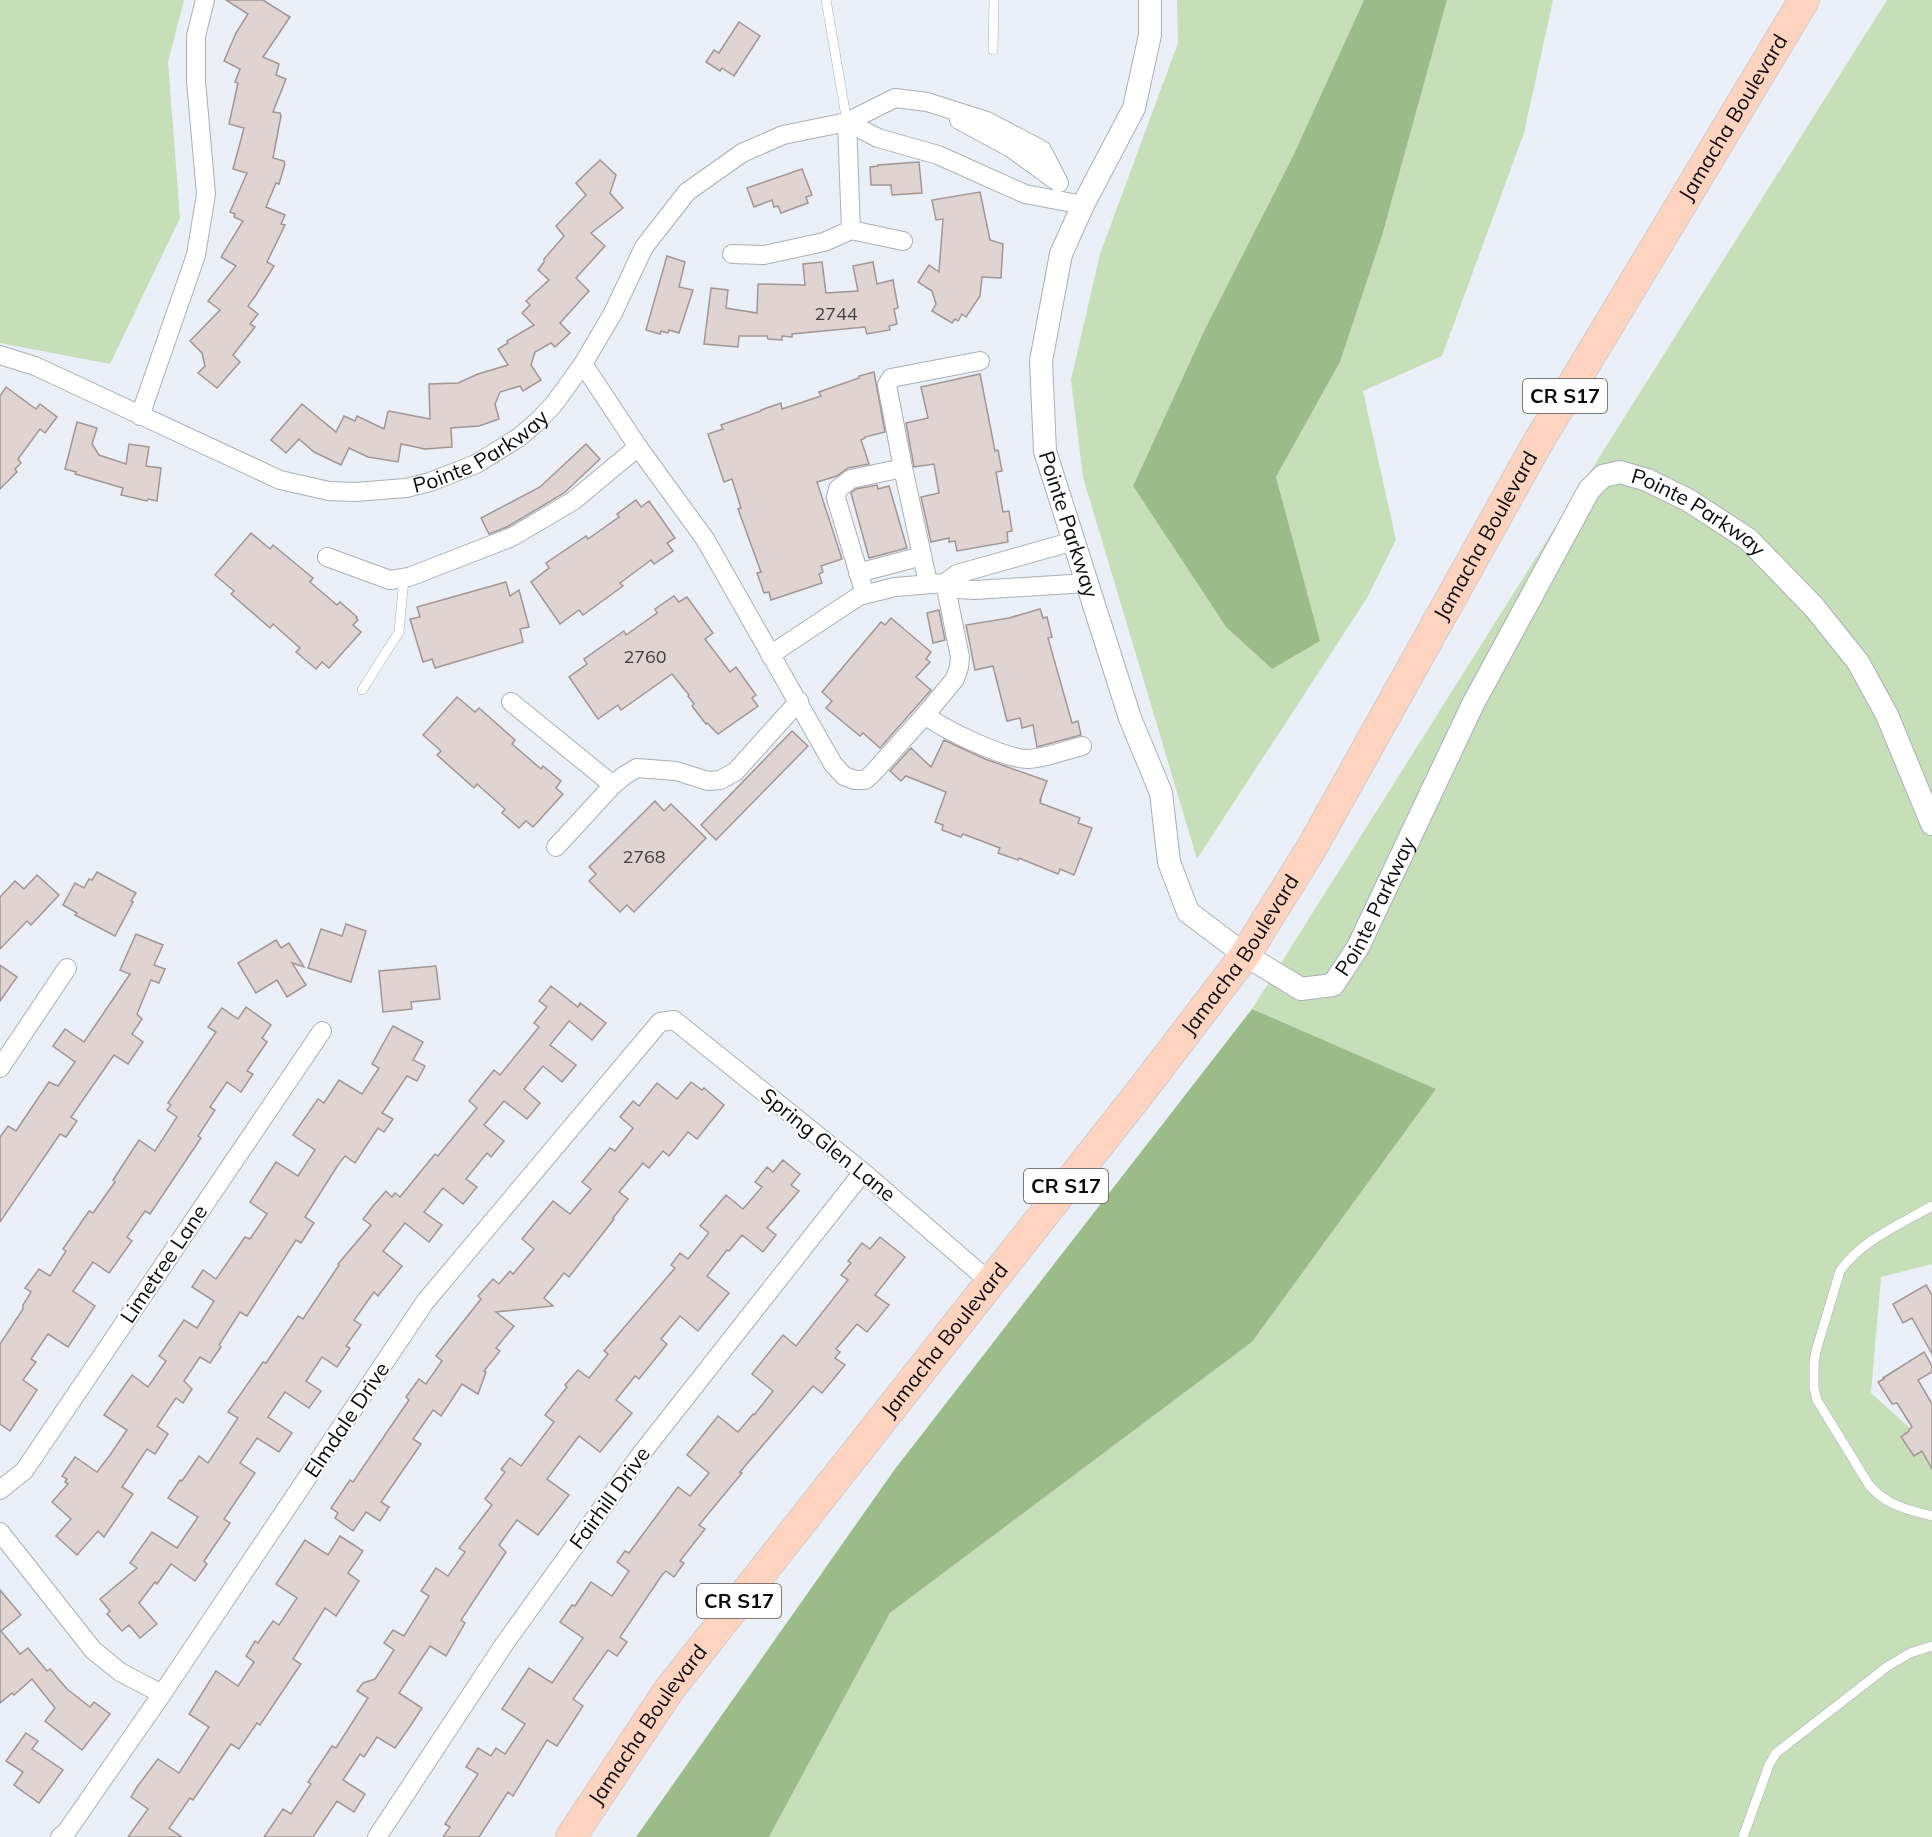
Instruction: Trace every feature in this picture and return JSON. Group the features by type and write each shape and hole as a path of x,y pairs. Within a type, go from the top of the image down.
{"main road":[{"name":"Jamacha Boulevard","path":"571,1837 669,1690 1142,1090 1245,955 1311,849 1537,444 1804,0"}],"street":[{"path":"140,416 196,255 206,194 196,81 196,36 205,0"},
{"path":"851,230 847,122 878,138 938,155 1025,194 1083,205 1134,108 1150,35 1150,0"},
{"name":"Pointe Parkway","path":"0,355 35,366 280,480 329,491 381,491 430,482 476,464 498,452 526,431 548,410 583,364 613,313 644,248 687,192 742,153 783,135 847,122 895,98 927,102 1011,148 1059,183 1083,205 1061,254 1041,361 1045,451 1130,718 1161,793 1169,862 1188,912 1245,955 1301,989 1333,985 1358,947 1473,704 1589,490 1603,476 1620,472 1647,480 1688,500 1748,539 1814,607 1858,662 1887,715 1932,824"},
{"path":"732,254 764,255 824,242 851,230 903,241"},
{"path":"583,364 638,447 705,539 833,764 844,776 855,780 865,780 926,715 955,679 960,657 936,583 922,556 887,385 891,378 980,361"},
{"path":"327,557 378,577 390,580 404,578 512,537 573,501 638,447"},
{"path":"865,594 836,498 838,489 851,479 903,468"},
{"path":"771,655 859,596 895,587 936,583 957,574 1074,541"},
{"path":"858,573 922,556"},
{"path":"999,562 1006,588"},
{"path":"936,583 959,589 975,590 1087,583"},
{"path":"556,847 613,784 637,768 676,771 708,781 720,780 735,772 799,701"},
{"path":"511,702 613,784"},
{"path":"926,715 939,725 1014,757 1029,759 1082,746"},
{"path":"0,1068 67,968"},
{"name":"Spring Glen Lane","path":"660,1022 674,1020 863,1172 990,1282"},
{"name":"Elmdale Drive","path":"60,1837 67,1832 162,1694 425,1302 660,1022"},
{"name":"Limetree Lane","path":"0,1490 24,1471 322,1031"},
{"name":"Fairhill Drive","path":"377,1837 505,1643 641,1454 863,1172"},
{"path":"0,1532 93,1650 120,1672 162,1694"}],"lane":[{"path":"826,0 847,122"},
{"path":"993,50 994,0"},
{"path":"362,690 399,632 404,578"},
{"path":"1932,1206 1864,1245 1839,1271 1816,1352 1813,1376 1817,1400 1869,1485 1895,1506 1932,1516"},
{"path":"1743,1837 1769,1765 1776,1753 1888,1666 1910,1653 1932,1646"}],"green space":[{"path":"0,0 184,0 168,62 180,218 110,364 0,343"},
{"path":"1177,0 1364,0 1294,154 1205,329 1133,486 1226,627 1272,669 1319,641 1276,477 1340,362 1382,236 1447,0 1553,0 1524,133 1442,356 1363,391 1396,540 1367,598 1197,859 1083,477 1071,380 1100,254 1178,43"},
{"path":"1364,0 1447,0 1382,236 1340,362 1276,477 1320,641 1272,669 1226,627 1133,486 1205,329 1294,154"},
{"path":"1887,0 1932,0 1932,1264 1881,1277 1871,1393 1932,1448 1932,1837 769,1837 890,1613 1252,1342 1435,1089 1252,1009"},
{"path":"1252,1009 1436,1089 1252,1342 890,1613 769,1837 636,1837 895,1469"}],"building":[{"path":"226,0 263,0 290,17 263,57 279,64 276,75 286,79 273,112 280,113 281,116 273,158 284,161 285,164 279,184 276,183 266,207 285,215 281,224 285,225 267,262 274,266 248,306 258,314 250,324 255,327 233,355 240,362 217,388 198,373 205,366 202,353 190,341 220,310 208,301 236,266 221,257 243,221 234,217 235,214 230,212 247,173 233,169 244,128 229,124 238,83 235,82 240,69 224,61 236,33 248,14"},
{"path":"739,22 760,36 734,76 706,62 714,50 719,53"},
{"path":"600,160 616,175 610,193 623,208 591,233 605,246 576,278 589,291 560,323 570,333 555,347 551,343 535,352 531,365 541,380 523,391 520,386 500,392 495,404 499,419 479,426 451,428 452,447 425,449 401,444 398,462 368,457 349,448 341,465 314,452 299,439 286,453 271,440 302,404 336,432 344,416 355,421 357,416 384,429 389,411 430,419 429,384 458,383 508,365 498,349 534,325 522,313 530,305 526,301 549,280 538,270 544,259 564,236 556,226 586,195 576,183"},
{"path":"919,162 922,193 892,195 891,185 871,185 870,167"},
{"path":"802,169 812,195 806,197 808,203 781,213 778,206 774,207 772,200 754,207 747,188"},
{"path":"980,192 990,240 1003,244 1001,278 982,277 980,296 966,317 962,314 958,321 955,319 952,323 932,311 936,304 932,291 918,282 929,265 939,272 943,219 936,220 932,200"},
{"path":"667,256 685,262 679,287 693,290 679,333 669,330 668,333 661,331 660,334 646,330"},
{"path":"822,262 826,293 858,291 853,266 873,262 877,284 893,280 898,308 894,309 897,324 889,326 890,330 867,334 865,327 792,334 792,337 782,336 782,340 768,339 767,336 739,336 738,347 704,344 711,288 728,290 726,308 757,313 758,284 805,285 803,264"},
{"path":"874,372 885,432 861,440 869,464 848,468 837,476 817,482 842,559 821,566 823,572 819,574 822,583 771,600 769,592 764,593 757,573 761,572 738,509 741,508 732,479 724,482 708,434 723,429 721,425 781,403 782,409 821,396 819,392"},
{"path":"980,374 995,451 998,450 1002,471 996,472 1003,512 1009,511 1012,531 1007,532 1008,542 957,551 955,541 949,542 949,538 931,542 921,497 939,493 934,464 914,467 906,423 928,418 921,387"},
{"path":"6,387 36,409 40,404 57,417 45,433 40,429 18,459 21,463 15,469 17,472 0,489 0,396"},
{"path":"77,422 97,428 92,444 99,455 126,464 129,444 149,447 146,466 161,468 157,501 121,495 123,488 65,469"},
{"path":"586,444 600,459 564,493 507,527 489,534 481,518 540,487"},
{"path":"877,485 878,489 889,486 907,548 869,558 851,493 856,489"},
{"path":"636,500 641,507 649,501 675,538 667,543 673,551 654,564 651,560 620,583 623,586 583,615 579,610 560,624 531,582 549,568 546,563 586,536 588,539 619,517 617,514"},
{"path":"251,533 270,549 273,545 313,578 310,582 337,605 340,602 357,617 358,620 353,625 361,632 329,668 322,662 316,669 296,652 300,648 273,624 270,628 231,594 234,591 215,575"},
{"path":"506,582 510,596 519,590 529,627 520,629 523,642 435,668 432,659 423,662 410,619 420,617 417,607"},
{"path":"674,596 679,602 687,597 713,633 705,639 730,672 736,667 756,695 752,698 758,706 718,734 706,724 692,706 694,704 689,695 672,674 621,710 618,705 598,719 569,677 587,664 584,659 624,631 626,635 657,613 655,609"},
{"path":"1040,609 1043,618 1047,617 1052,637 1048,638 1072,723 1078,721 1081,735 1037,747 1033,725 1022,728 1020,718 1007,721 993,666 975,670 966,625 1009,618"},
{"path":"939,610 945,640 933,643 927,613"},
{"path":"891,618 931,652 926,659 930,662 916,677 931,690 880,748 863,733 860,736 826,708 832,701 822,692 881,622 885,625"},
{"path":"457,697 475,712 479,708 515,740 512,744 541,769 543,766 561,781 556,788 563,794 533,827 526,821 519,828 502,813 505,809 477,784 474,788 437,755 441,751 423,735"},
{"path":"792,731 808,746 716,840 701,825"},
{"path":"944,740 985,759 1047,781 1040,803 1080,818 1078,823 1092,828 1074,875 1060,869 1058,874 1019,858 1018,860 998,853 1000,848 963,834 961,837 942,830 943,825 935,822 946,792 906,776 901,781 890,771 911,748 931,767"},
{"path":"655,801 664,811 671,804 706,838 634,912 627,905 620,912 589,881 596,874 589,867"},
{"path":"97,872 136,893 115,936 75,915 77,913 63,905 75,883 84,888"},
{"path":"37,875 59,895 31,925 27,921 0,949 0,897 15,881 24,889"},
{"path":"346,924 366,931 351,982 308,968 321,929 342,936"},
{"path":"136,934 163,945 154,965 165,969 159,983 151,980 137,1014 142,1019 132,1034 143,1042 128,1064 114,1055 71,1117 77,1121 66,1137 60,1134 0,1222 0,1137 8,1126 16,1131 49,1082 58,1086 75,1062 53,1046 65,1029 84,1042 130,974 120,970"},
{"path":"276,940 281,948 289,943 304,967 292,963 306,985 287,997 277,980 256,993 238,963"},
{"path":"0,965 17,977 0,1001"},
{"path":"436,966 440,999 411,1002 412,1009 383,1012 379,971"},
{"path":"551,986 578,1007 580,1003 606,1023 592,1040 569,1021 550,1045 576,1065 562,1082 543,1066 524,1089 540,1103 527,1119 504,1101 484,1125 504,1141 491,1157 487,1153 466,1179 477,1187 463,1204 443,1188 424,1212 442,1225 429,1242 405,1223 383,1251 402,1266 378,1296 374,1292 354,1320 361,1325 346,1346 350,1348 337,1367 322,1357 306,1381 321,1391 309,1408 285,1392 268,1417 292,1433 279,1452 257,1438 240,1463 255,1473 224,1519 230,1523 204,1561 207,1564 195,1581 171,1564 157,1584 155,1582 139,1603 157,1624 140,1638 129,1625 122,1631 107,1614 110,1611 100,1599 137,1568 130,1563 152,1532 177,1548 198,1517 168,1498 199,1456 208,1463 238,1418 228,1412 263,1362 266,1363 298,1316 303,1319 338,1264 371,1225 363,1219 373,1206 386,1191 392,1197 395,1193 400,1197 435,1154 438,1156 477,1108 469,1101 494,1070 500,1075 539,1027 534,1023 547,1007 539,1001"},
{"path":"246,1007 271,1025 262,1038 267,1042 247,1071 253,1074 241,1092 227,1082 210,1107 215,1110 198,1136 201,1138 150,1214 145,1211 127,1237 132,1241 109,1273 93,1262 73,1291 95,1306 68,1347 48,1334 31,1359 36,1362 23,1380 37,1390 10,1431 0,1424 0,1344 23,1309 31,1292 25,1288 39,1269 50,1276 66,1251 63,1249 89,1211 93,1213 115,1182 113,1180 139,1140 155,1151 177,1117 167,1110 171,1105 168,1103 216,1032 208,1027 222,1008 238,1019"},
{"path":"393,1026 423,1042 413,1060 425,1066 417,1081 407,1076 382,1113 393,1119 384,1132 378,1128 355,1163 345,1156 338,1165 305,1217 314,1223 301,1243 296,1240 247,1316 240,1312 210,1363 200,1357 184,1381 192,1389 183,1403 176,1398 157,1426 168,1434 155,1454 147,1449 122,1487 133,1494 104,1537 98,1531 77,1555 56,1536 71,1519 52,1502 68,1484 65,1482 67,1479 62,1476 75,1457 97,1472 110,1455 127,1430 104,1415 132,1375 148,1387 166,1361 159,1356 184,1320 197,1328 214,1301 192,1287 203,1270 216,1279 245,1237 250,1239 267,1214 250,1202 276,1162 298,1176 315,1150 293,1135 318,1099 324,1103 339,1080 362,1094 379,1068 372,1064"},
{"path":"691,1082 702,1090 704,1088 724,1105 697,1139 688,1132 669,1156 663,1151 649,1168 643,1163 619,1192 628,1199 614,1219 569,1277 564,1273 544,1298 553,1306 496,1312 514,1326 496,1348 500,1351 484,1371 486,1372 478,1394 462,1384 441,1416 433,1410 413,1439 421,1444 381,1502 389,1507 380,1521 366,1512 353,1531 335,1518 338,1513 331,1508 350,1480 353,1482 409,1400 406,1397 419,1379 426,1384 442,1361 436,1356 481,1299 478,1296 493,1279 499,1284 510,1271 513,1274 534,1249 522,1239 553,1201 570,1214 591,1189 582,1182 610,1148 615,1151 633,1128 620,1117 633,1101 639,1106 657,1083 677,1099"},
{"path":"783,1160 800,1174 791,1185 799,1191 767,1228 776,1235 763,1252 742,1235 729,1251 727,1250 707,1276 729,1293 698,1331 680,1316 661,1339 667,1344 639,1379 635,1376 616,1400 632,1413 600,1452 579,1436 547,1479 569,1495 538,1535 517,1520 499,1545 506,1552 461,1620 465,1623 446,1656 430,1646 399,1693 422,1708 411,1725 395,1748 377,1737 364,1757 360,1754 343,1780 365,1794 354,1812 337,1801 313,1837 264,1837 283,1809 291,1814 311,1784 308,1782 332,1746 336,1748 368,1698 357,1691 363,1683 375,1679 394,1650 384,1643 393,1630 404,1636 429,1596 421,1591 436,1568 448,1576 465,1552 459,1548 492,1505 485,1499 505,1472 501,1469 510,1458 521,1466 554,1422 545,1415 567,1387 565,1385 578,1370 589,1378 608,1354 604,1351 675,1268 671,1265 680,1253 688,1259 708,1234 700,1226 726,1195 743,1209 762,1187 755,1182 767,1167 773,1172"},
{"path":"880,1237 905,1257 875,1295 889,1305 867,1332 857,1324 836,1349 840,1352 835,1358 845,1365 822,1393 813,1386 740,1472 742,1473 699,1525 705,1529 680,1561 684,1563 674,1577 666,1571 662,1575 620,1637 627,1642 617,1656 608,1650 573,1699 583,1706 557,1746 547,1740 513,1796 508,1792 479,1837 443,1837 450,1827 445,1824 478,1774 466,1767 478,1748 491,1756 496,1748 505,1754 525,1724 502,1709 529,1668 552,1683 583,1638 560,1622 572,1605 575,1606 591,1582 612,1596 629,1571 617,1562 625,1551 629,1553 678,1487 690,1496 709,1473 687,1455 718,1416 738,1432 754,1415 773,1391 752,1374 783,1335 796,1346 848,1280 841,1275 851,1263 848,1261 862,1243 870,1249"},
{"path":"1926,1285 1932,1295 1932,1354 1912,1318 1903,1323 1893,1304"},
{"path":"1924,1352 1932,1366 1932,1372 1918,1380 1932,1404 1932,1469 1922,1451 1914,1456 1901,1437 1912,1427 1897,1403 1892,1404 1878,1382"},
{"path":"340,1536 363,1551 348,1573 359,1581 336,1616 325,1608 293,1659 301,1664 260,1725 257,1723 239,1749 231,1744 193,1800 190,1798 169,1828 182,1837 128,1837 148,1809 131,1797 137,1787 158,1759 179,1773 209,1727 189,1714 216,1671 238,1686 254,1662 246,1656 255,1641 258,1643 273,1621 279,1625 297,1598 276,1584 305,1540 328,1555"},
{"path":"0,1590 21,1615 1,1631 20,1654 28,1648 47,1671 50,1669 67,1689 90,1707 94,1702 110,1714 82,1750 45,1721 55,1708 32,1679 14,1695 12,1693 0,1703"},
{"path":"26,1733 38,1741 32,1749 63,1770 39,1803 14,1785 23,1772 6,1761"}]}
